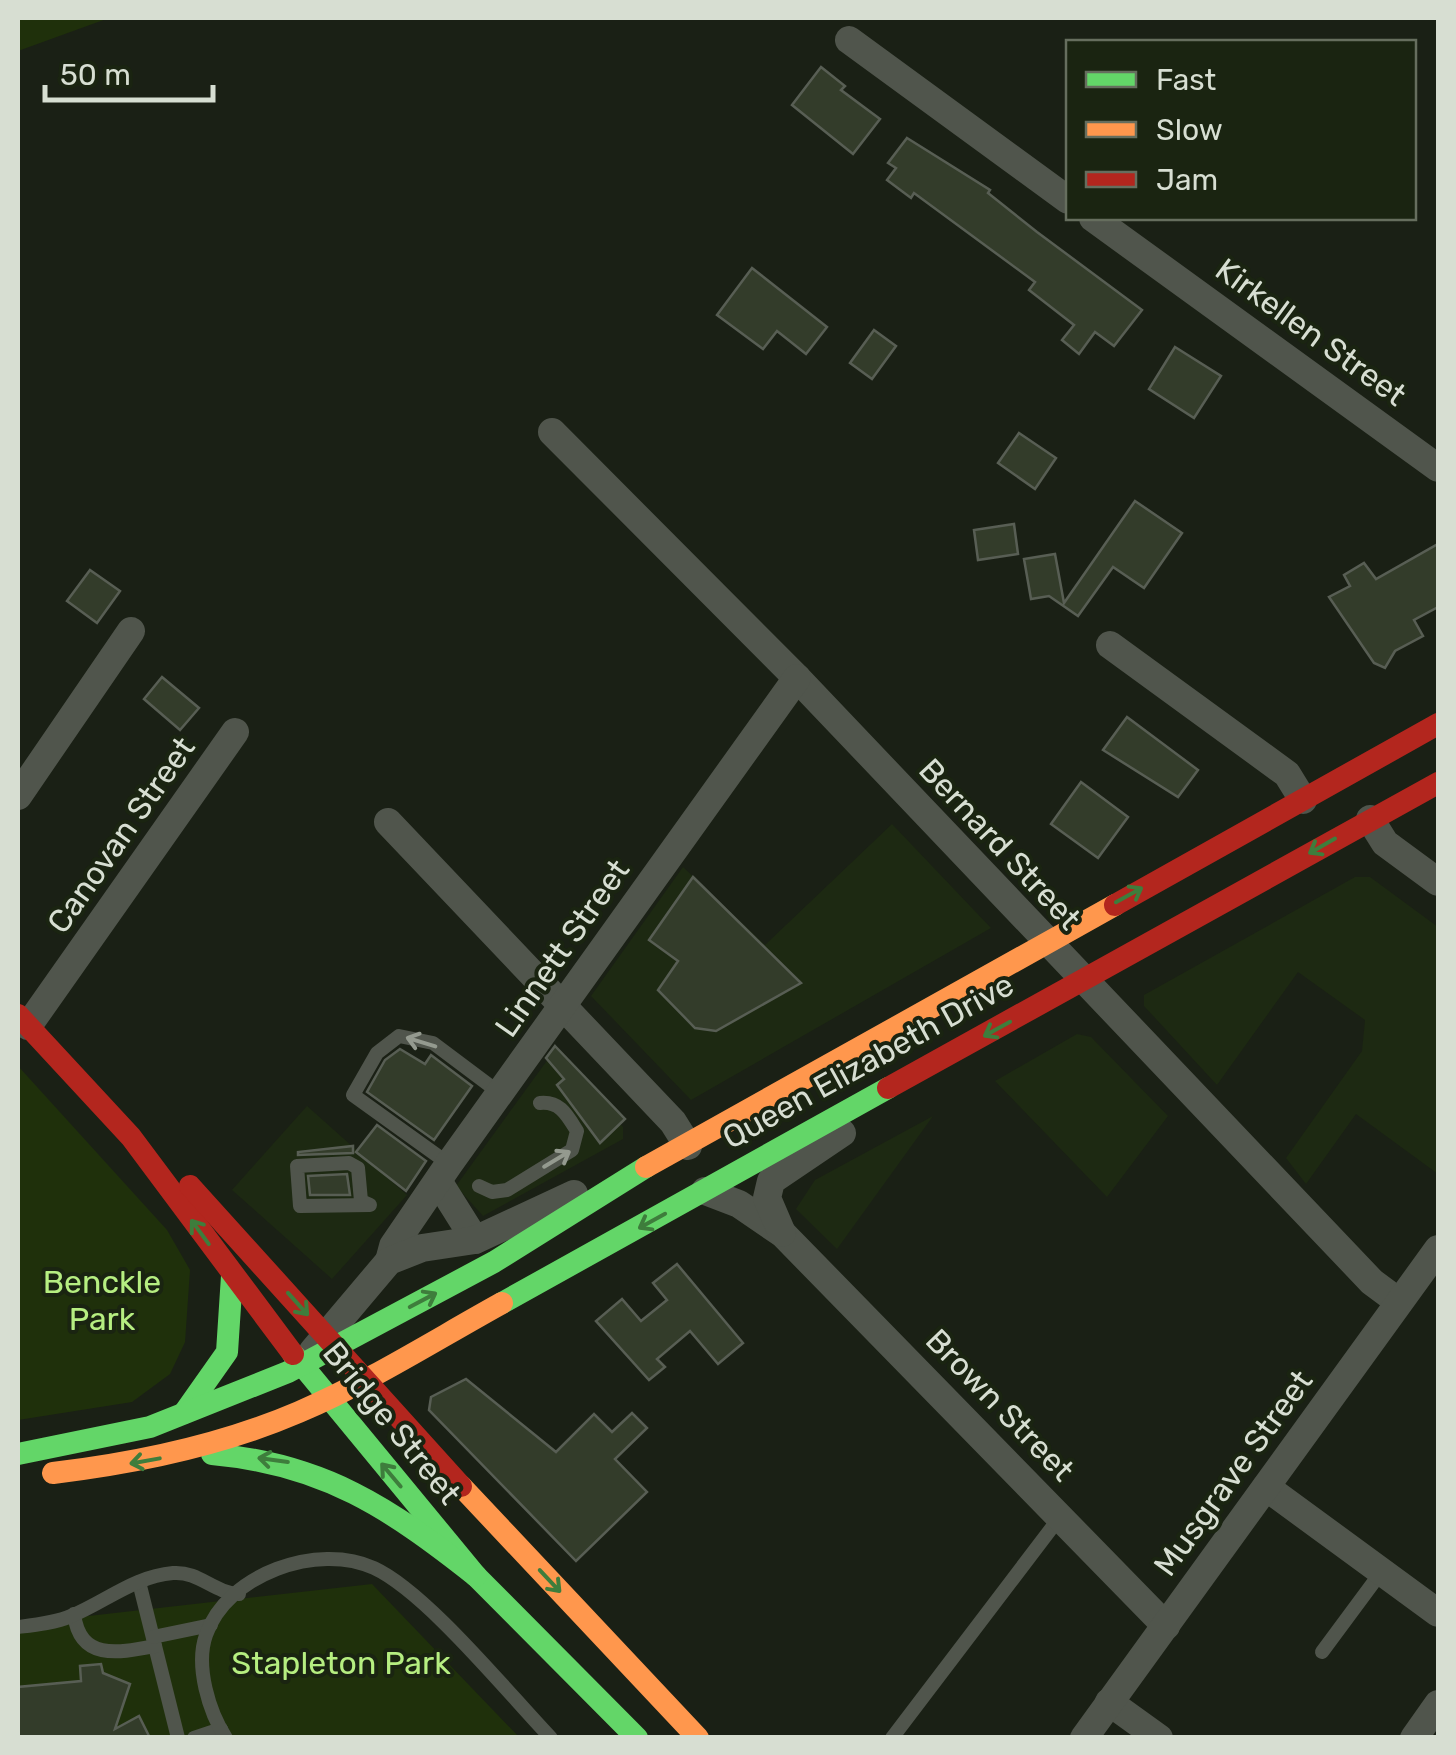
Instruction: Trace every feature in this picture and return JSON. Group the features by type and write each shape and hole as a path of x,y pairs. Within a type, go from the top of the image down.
{"main road":[{"name":"Queen Elizabeth Drive","path":"332,1340 494,1262 634,1174 1438,724"},
{"name":"Queen Elizabeth Drive","path":"186,1453 257,1431 366,1380 1438,782"},
{"name":"Bridge Street","path":"23,1020 131,1137 232,1276 476,1576 628,1735 660,1698"},
{"name":"Bridge Street","path":"131,1137 201,1195 524,1553 698,1738"},
{"path":"184,1413 227,1352 232,1276"},
{"path":"18,1454 150,1427 302,1364"},
{"path":"18,1476 186,1453 283,1460 346,1482 392,1510 476,1576"},
{"path":"524,1553 503,1550 498,1562 572,1673"}],"street":[{"path":"849,40 1066,199"},
{"name":"Kirkellen Street","path":"1096,220 1438,468"},
{"name":"Bernard Street","path":"552,432 797,678 1043,942 1372,1282 1399,1302"},
{"path":"18,796 130,630"},
{"path":"1110,645 1287,774 1303,800"},
{"name":"Linnett Street","path":"389,1261 393,1246 443,1173 797,678"},
{"name":"Canovan Street","path":"23,1020 235,732"},
{"path":"1370,819 1385,843 1438,882"},
{"path":"388,822 673,1122 688,1146"},
{"name":"Brown Street","path":"783,1234 767,1198 771,1181 821,1150 908,1079"},
{"path":"443,1173 475,1240"},
{"name":"Queen Elizabeth Drive","path":"302,1364 332,1340 389,1261 422,1248 475,1240 559,1198 634,1174"},
{"name":"Brown Street","path":"705,1191 738,1204 783,1234 1166,1626"},
{"name":"Musgrave Street","path":"1084,1738 1437,1255"},
{"path":"1266,1487 1438,1613"},
{"path":"1110,1702 1159,1738"},
{"path":"1414,1738 1438,1704"}],"lane":[{"path":"443,1173 353,1095 377,1053 399,1036 432,1043 502,1094"},
{"path":"478,1186 492,1192 508,1190 572,1150 578,1131 564,1110 551,1102 540,1103"},
{"path":"297,1166 354,1166 360,1174 361,1201 370,1205 300,1206 297,1166"},
{"path":"892,1738 1060,1517"},
{"path":"194,1738 224,1733 208,1697 204,1667 202,1650 211,1625 239,1594 272,1570 309,1558 343,1558 377,1570 408,1590 552,1738"},
{"path":"1322,1652 1382,1572"},
{"path":"18,1627 74,1614 139,1582 190,1574 226,1593 239,1594"},
{"path":"139,1582 178,1738"},
{"path":"74,1614 76,1633 91,1647 128,1651 211,1625"}],"shaded area":[{"path":"892,824 991,928 691,1100 591,996 683,867 765,945"},
{"path":"1355,877 1370,877 1438,927 1438,1174 1356,1114 1306,1184 1286,1158 1362,1051 1365,1020 1298,972 1217,1085 1144,1006 1144,995"},
{"path":"1077,1034 1091,1037 1168,1116 1107,1197 995,1081"},
{"path":"554,1051 623,1127 623,1139 483,1216 456,1186"},
{"path":"307,1106 407,1195 332,1279 232,1190"},
{"path":"933,1116 837,1249 796,1209 815,1180"}],"green space":[{"path":"18,18 109,18 18,51"},
{"name":"Benckle Park","path":"18,1066 167,1230 190,1270 185,1342 170,1374 132,1402 18,1420"},
{"name":"Stapleton Park","path":"372,1584 519,1737 18,1737 18,1624"}],"building":[{"path":"821,67 845,86 841,90 880,119 853,154 792,105"},
{"path":"907,138 990,190 988,193 1037,232 1142,310 1114,346 1095,332 1079,354 1062,340 1074,325 1029,290 1035,282 914,193 911,198 887,180 896,168 888,163"},
{"path":"752,268 827,327 806,354 777,331 763,349 717,315"},
{"path":"874,330 896,346 872,379 850,363"},
{"path":"1175,347 1221,376 1194,418 1149,389"},
{"path":"1019,433 1056,458 1035,489 998,463"},
{"path":"1135,501 1182,533 1144,588 1113,567 1078,616 1049,596 1031,599 1024,559 1055,554 1064,603"},
{"path":"1014,524 1018,554 978,560 974,530"},
{"path":"1438,544 1438,607 1414,620 1423,636 1395,651 1385,668 1374,663 1329,597 1350,586 1344,575 1364,563 1376,579"},
{"path":"90,570 120,591 97,623 67,601"},
{"path":"162,677 199,708 180,730 144,699"},
{"path":"1127,717 1198,770 1178,797 1103,750"},
{"path":"1081,782 1128,817 1098,858 1051,824"},
{"path":"693,877 801,983 716,1031 695,1028 658,990 678,961 649,940"},
{"path":"555,1046 625,1119 600,1143 557,1085 564,1079 546,1058"},
{"path":"400,1049 425,1064 431,1055 472,1086 434,1140 367,1092 385,1060"},
{"path":"377,1125 426,1161 406,1191 356,1152"},
{"path":"353,1146 353,1153 298,1155 298,1152"},
{"path":"347,1174 350,1195 310,1195 308,1176"},
{"path":"677,1264 743,1343 718,1364 690,1331 657,1359 665,1367 649,1380 596,1321 622,1299 641,1321 667,1300 653,1283"},
{"path":"466,1379 556,1452 594,1414 612,1432 632,1413 647,1428 615,1459 647,1492 576,1561 429,1410 431,1397"},
{"path":"101,1664 103,1673 130,1684 115,1729 139,1716 150,1738 18,1738 18,1687 81,1681 80,1666"}],"traffic: fast":[{"path":"502,1303 888,1088"},
{"path":"18,1454 150,1427 288,1372 494,1262 646,1167"},
{"path":"184,1413 227,1352 232,1276"},
{"path":"293,1354 476,1576 637,1738"},
{"path":"212,1454 288,1468 354,1493 414,1530 476,1576"}],"traffic: slow":[{"path":"646,1167 1115,905"},
{"path":"53,1473 178,1452 269,1424 351,1388 502,1303"},
{"path":"461,1486 698,1738"}],"traffic: jam":[{"path":"1115,905 1438,724"},
{"path":"888,1088 1438,783"},
{"path":"18,1015 131,1137 293,1354"},
{"path":"190,1186 461,1486"}]}
